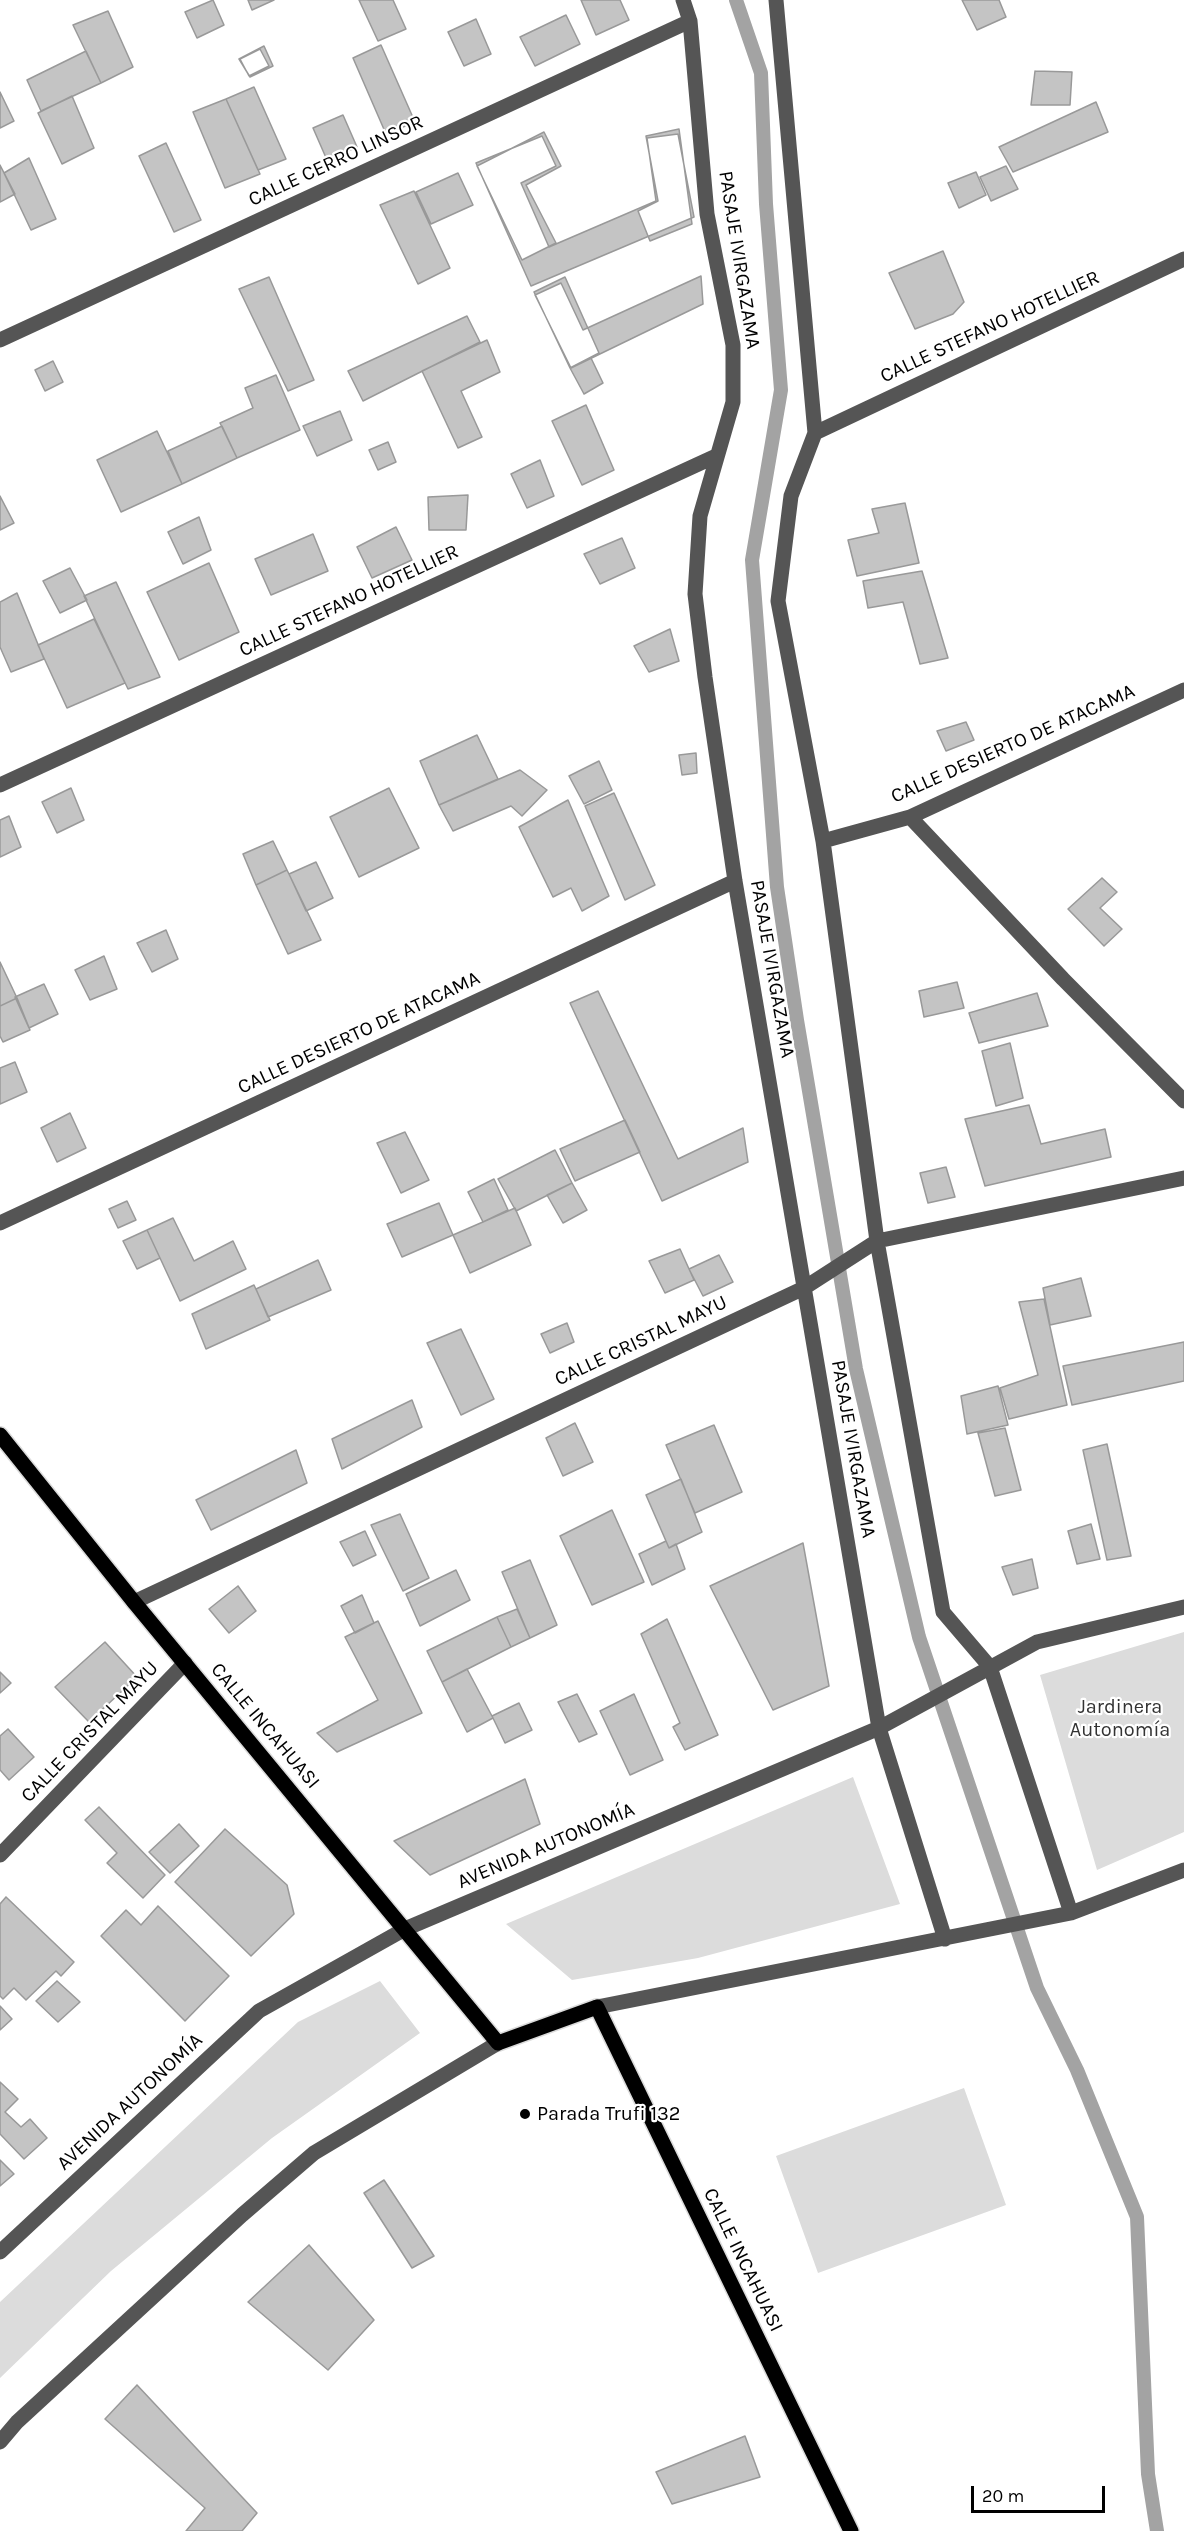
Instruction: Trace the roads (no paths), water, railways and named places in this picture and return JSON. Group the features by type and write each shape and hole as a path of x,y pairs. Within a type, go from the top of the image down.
{"main road":[{"name":"CALLE INCAHUASI","path":"0,1435 134,1602 498,2043"},
{"name":"CALLE INCAHUASI","path":"597,2007 851,2531"},
{"path":"498,2043 597,2007"}],"street":[{"name":"PASAJE IVIRGAZAMA","path":"683,0 690,21 707,214 733,345 733,402 700,516 695,594 705,677 735,881 879,1728 945,1939"},
{"path":"776,0 815,433 791,496 778,601 823,841 877,1241 943,1612 990,1667 1071,1913"},
{"name":"CALLE CERRO LINSOR","path":"0,340 690,21"},
{"name":"CALLE STEFANO HOTELLIER","path":"815,433 1184,259"},
{"name":"CALLE STEFANO HOTELLIER","path":"0,785 716,456"},
{"name":"CALLE DESIERTO DE ATACAMA","path":"823,841 910,817 1184,690"},
{"path":"910,817 1063,979 1184,1101"},
{"name":"CALLE DESIERTO DE ATACAMA","path":"0,1223 735,881"},
{"name":"CALLE CRISTAL MAYU","path":"134,1602 804,1288 877,1241 1184,1178"},
{"name":"AVENIDA AUTONOMÍA","path":"0,2252 259,2011 405,1929 879,1728 1037,1642 1184,1607"},
{"name":"CALLE CRISTAL MAYU","path":"0,1855 185,1663"},
{"path":"597,2007 1071,1913 1184,1870"},
{"path":"0,2442 17,2422 314,2153 498,2043"}],"waterway":[{"path":"736,0 761,73 766,204 781,390 752,560 777,887 797,1020 856,1369 919,1637 1037,1988 1077,2070 1137,2217 1148,2474 1157,2531"}],"place":[{"name":"Parada Trufi 132","path":"525,2114"}],"park label":[{"name":"Jardinera Autonomía","path":"1120,1718"}]}
